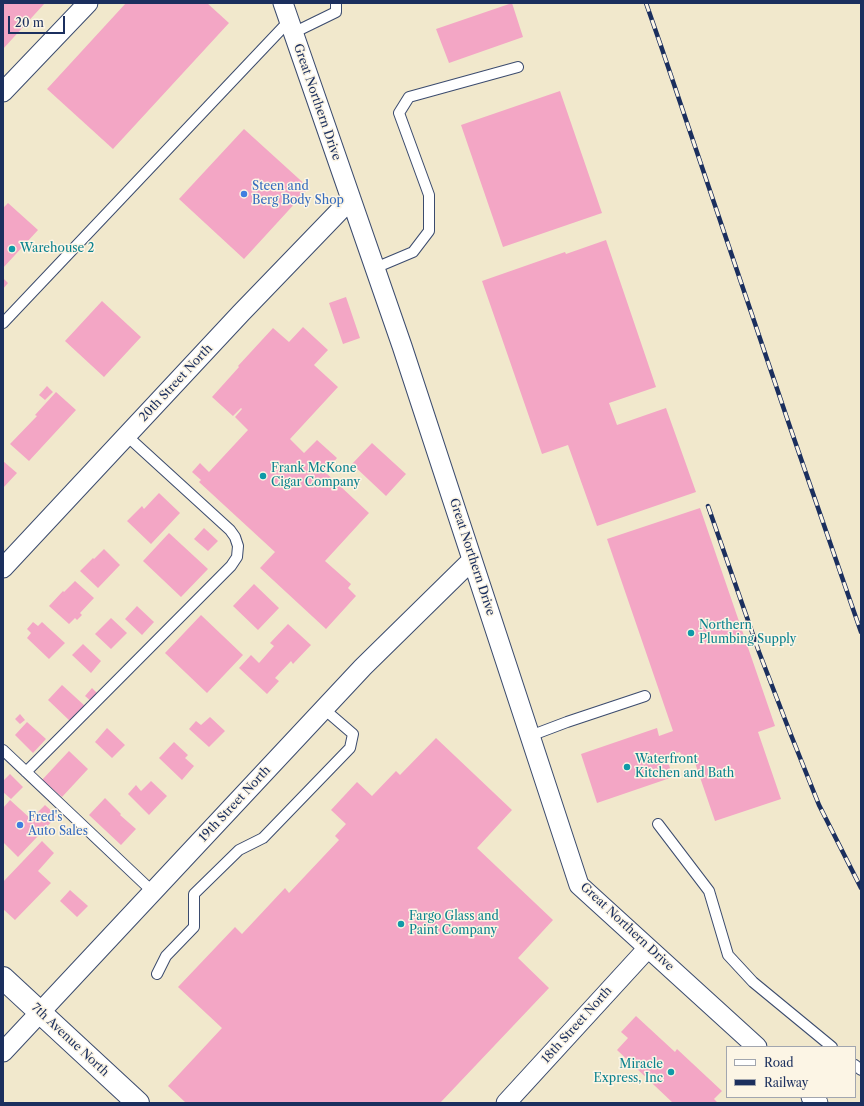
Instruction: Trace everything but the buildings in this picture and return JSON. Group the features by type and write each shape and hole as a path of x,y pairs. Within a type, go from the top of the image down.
{"main road":[{"name":"7th Avenue North","path":"3,978 138,1103"}],"street":[{"path":"3,92 88,3"},
{"name":"Great Northern Drive","path":"283,3 405,354 580,885 755,1046"},
{"name":"20th Street North","path":"3,568 246,308 351,199"},
{"name":"19th Street North","path":"3,1052 363,667 472,560"},
{"name":"18th Street North","path":"506,1103 648,948"}],"lane":[{"path":"3,324 291,27 336,12 336,3"},
{"path":"375,268 413,252 429,231 429,195 399,114 409,97 518,67"},
{"path":"26,772 231,566 237,557 238,546 235,537 230,530 127,436"},
{"path":"530,736 645,696"},
{"path":"157,974 166,956 194,927 194,894 239,850 263,838 350,748 353,734 324,709"},
{"path":"3,750 153,892"},
{"path":"658,824 709,891 728,955 753,982 831,1046"}],"railway":[{"path":"646,3 861,632"},
{"path":"708,506 759,652 819,805 861,888"}],"place":[{"name":"Steen and Berg Body Shop","path":"244,194"},
{"name":"Warehouse 2","path":"12,249"},
{"name":"Frank McKone Cigar Company","path":"263,476"},
{"name":"Northern Plumbing Supply","path":"691,633"},
{"name":"Waterfront Kitchen and Bath","path":"627,767"},
{"name":"Fred's Auto Sales","path":"20,825"},
{"name":"Fargo Glass and Paint Company","path":"401,924"},
{"name":"Miracle Express, Inc","path":"671,1072"}]}
